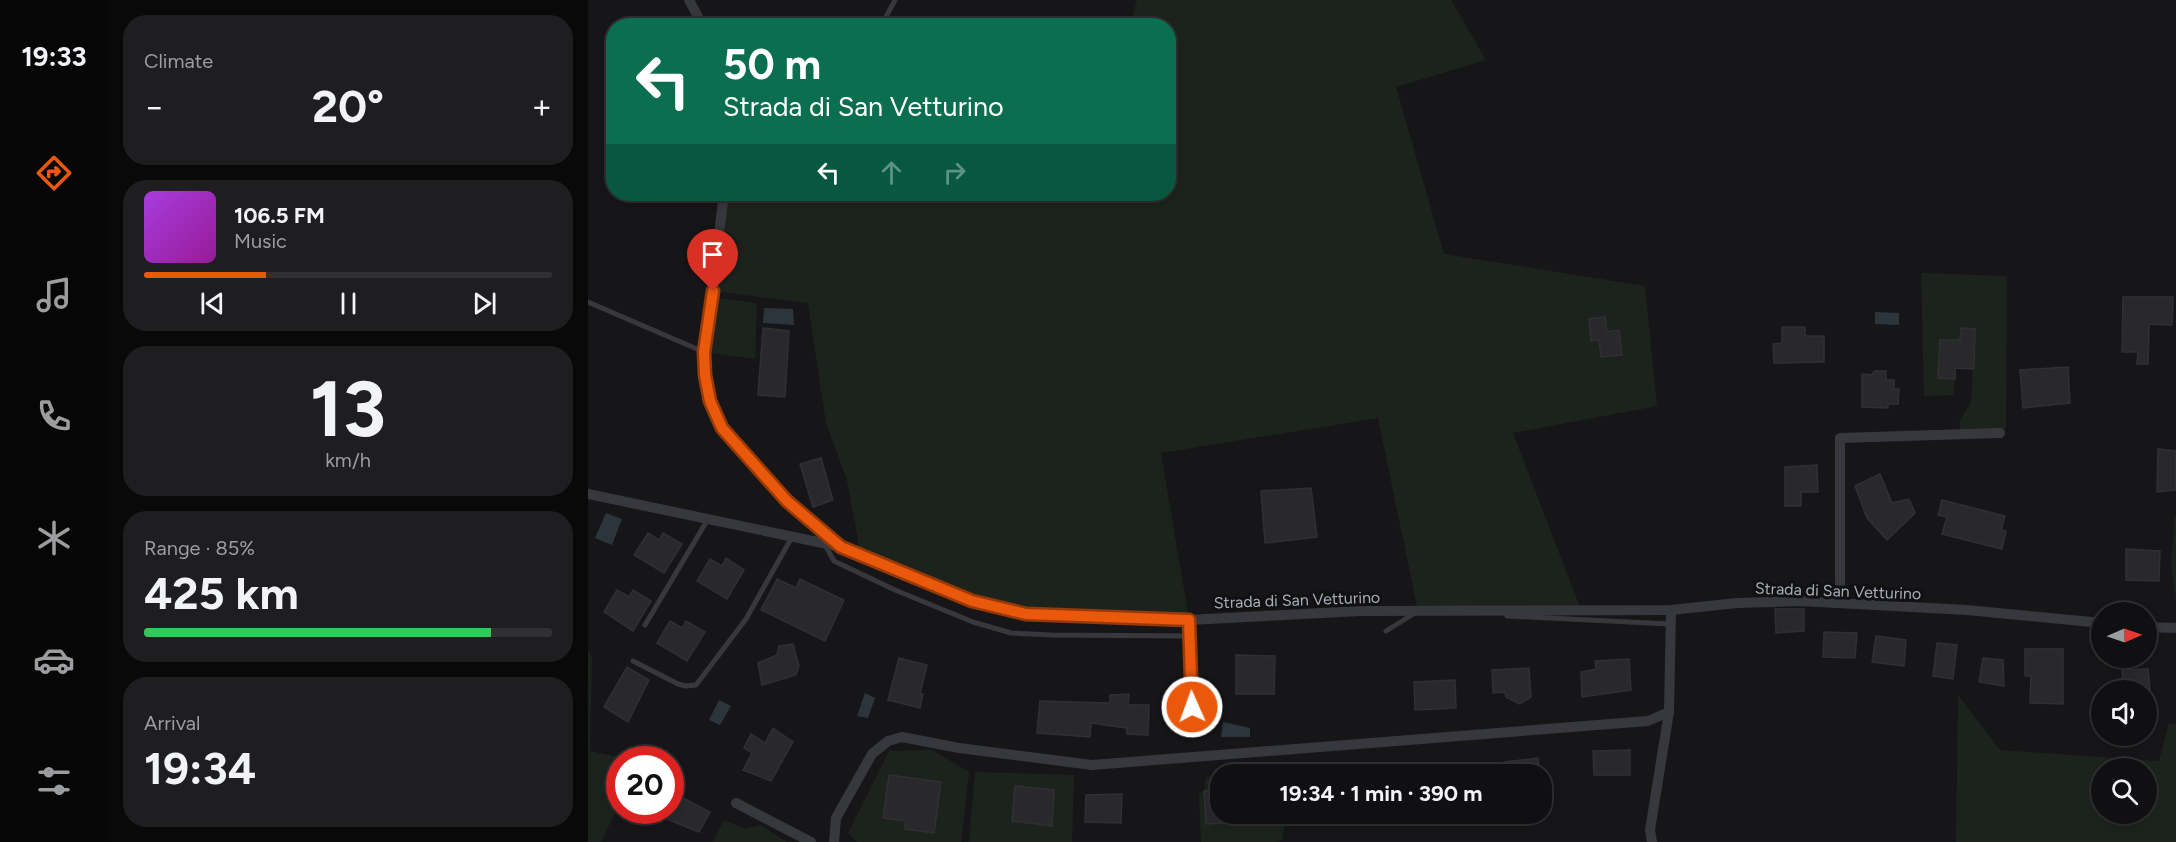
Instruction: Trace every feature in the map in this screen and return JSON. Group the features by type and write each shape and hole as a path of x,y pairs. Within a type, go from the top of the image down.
{"street":[{"path":"690,0 699,18"},
{"name":"Strada di San Vetturino","path":"723,201 704,352 705,375 710,401 722,428 787,501 841,547 972,601 1026,614 1189,620 1360,612 1671,610 1737,603 1800,601 1967,610 2091,622"},
{"path":"1840,603 1840,438 2000,433"},
{"path":"588,494 841,547"},
{"path":"1652,842 1650,830 1669,712 1671,610"},
{"path":"2157,627 2176,628"},
{"path":"832,842 836,818 872,754 888,741 902,737 959,748 1092,765 1648,721 1669,712"},
{"path":"736,802 812,842"}],"lane":[{"path":"885,18 895,0"},
{"path":"588,302 704,352"},
{"path":"645,625 708,519"},
{"path":"633,661 678,684 696,685 746,619 792,537"},
{"path":"824,544 834,561 895,590 973,622 1011,633 1189,636"},
{"path":"1386,631 1418,611 1670,624"},
{"path":"1189,620 1192,707"}],"shaded area":[{"path":"1137,0 1451,0 1486,60 1396,87 1444,254 1645,286 1657,406 1513,433 1581,610 1418,611 1378,418 1161,453 1189,620 1025,614 971,601 861,556 847,480 826,423 808,303 713,291 723,201 1176,201 1176,18 1132,18"},
{"path":"1921,273 2007,276 2006,429 1961,431 1959,422 1971,402 1975,329 1961,328 1960,340 1940,340 1938,378 1955,379 1953,395 1924,396"},
{"path":"712,297 757,303 755,359 704,352"},
{"path":"764,308 793,309 794,325 763,323"},
{"path":"1875,312 1899,313 1899,325 1875,324"},
{"path":"606,513 622,519 612,545 595,538"},
{"path":"2176,516 2176,599 2171,564"},
{"path":"588,651 592,657 590,751 606,754 606,824 610,824 601,842 588,842"},
{"path":"865,693 875,698 868,718 857,716"},
{"path":"1958,695 2000,750 2116,758 2091,758 2091,824 2157,824 2157,761 2159,761 2169,723 2176,725 2176,842 1956,842"},
{"path":"719,700 731,706 720,725 709,720"},
{"path":"1223,722 1250,728 1250,737 1221,737"},
{"path":"932,750 969,772 961,842 857,842 848,833 889,751"},
{"path":"975,772 1074,775 1072,842 969,842"},
{"path":"1206,777 1210,777 1210,824 1285,824 1282,840 1275,842 1201,842 1199,794 1204,791"},
{"path":"724,820 745,829 761,825 787,842 713,842"}],"building":[{"path":"2123,297 2173,297 2172,325 2149,324 2148,364 2137,364 2138,352 2122,352"},
{"path":"1605,317 1607,332 1619,330 1622,355 1601,357 1599,340 1591,341 1589,319"},
{"path":"1782,327 1805,327 1805,336 1824,336 1824,362 1774,363 1773,344 1782,343"},
{"path":"763,328 789,331 785,397 758,395"},
{"path":"1961,328 1975,329 1974,369 1955,368 1955,379 1938,378 1940,340 1960,340"},
{"path":"2068,367 2070,403 2023,408 2020,370"},
{"path":"1874,371 1886,371 1886,380 1894,380 1894,389 1899,389 1898,404 1888,404 1888,408 1862,407 1862,374 1872,375"},
{"path":"2158,449 2176,451 2176,490 2157,492"},
{"path":"821,458 833,500 813,507 800,464"},
{"path":"1817,465 1818,492 1801,492 1801,506 1785,506 1785,467"},
{"path":"1880,474 1892,503 1909,499 1915,513 1887,540 1867,518 1855,486"},
{"path":"1311,488 1317,537 1265,543 1261,491"},
{"path":"1942,500 2005,516 2001,530 2006,531 2002,549 1942,534 1947,517 1938,515"},
{"path":"648,533 659,540 663,533 682,544 664,573 634,555"},
{"path":"2126,549 2160,551 2159,581 2126,580"},
{"path":"726,558 744,570 727,599 697,581 710,559 722,566"},
{"path":"777,579 796,588 800,579 844,600 825,641 761,610"},
{"path":"617,590 629,597 633,590 651,601 633,631 604,612"},
{"path":"1775,609 1804,609 1804,631 1776,633"},
{"path":"670,621 682,628 686,621 705,632 687,661 657,643"},
{"path":"1824,632 1857,633 1855,658 1823,657"},
{"path":"1876,636 1906,640 1904,666 1872,662"},
{"path":"1937,643 1957,645 1953,679 1933,676"},
{"path":"793,644 799,666 796,675 762,685 758,663 777,655 779,646"},
{"path":"2025,649 2063,649 2063,704 2030,703 2031,676 2025,676"},
{"path":"1236,655 1275,656 1274,694 1236,694"},
{"path":"899,658 927,665 920,694 923,694 920,708 888,700"},
{"path":"1983,658 2003,660 2004,686 1979,682"},
{"path":"1629,659 1631,690 1582,697 1581,672 1596,669 1595,661"},
{"path":"627,667 649,680 628,722 604,707"},
{"path":"1529,668 1531,697 1519,704 1506,697 1505,692 1493,693 1492,670"},
{"path":"2148,669 2149,680 2122,680 2122,670"},
{"path":"1455,680 1456,708 1415,710 1414,682"},
{"path":"1129,694 1128,705 1149,705 1148,735 1127,734 1126,728 1091,723 1090,737 1037,733 1040,701 1110,703 1110,695"},
{"path":"773,728 793,742 771,781 743,770 752,753 744,748 751,734 765,743"},
{"path":"1630,750 1630,775 1594,775 1593,751"},
{"path":"1538,758 1538,764 1504,764 1504,762"},
{"path":"889,775 941,782 934,833 905,829 906,821 883,818"},
{"path":"1015,786 1054,790 1052,826 1012,821"},
{"path":"1204,791 1210,791 1210,824 1206,824"},
{"path":"1122,794 1121,823 1085,822 1086,795"},
{"path":"684,798 710,812 699,832 679,824 684,824"}],"route":[{"path":"713,291 704,352 705,375 710,401 722,428 787,501 841,547 972,601 1026,614 1189,620 1192,707"}]}
